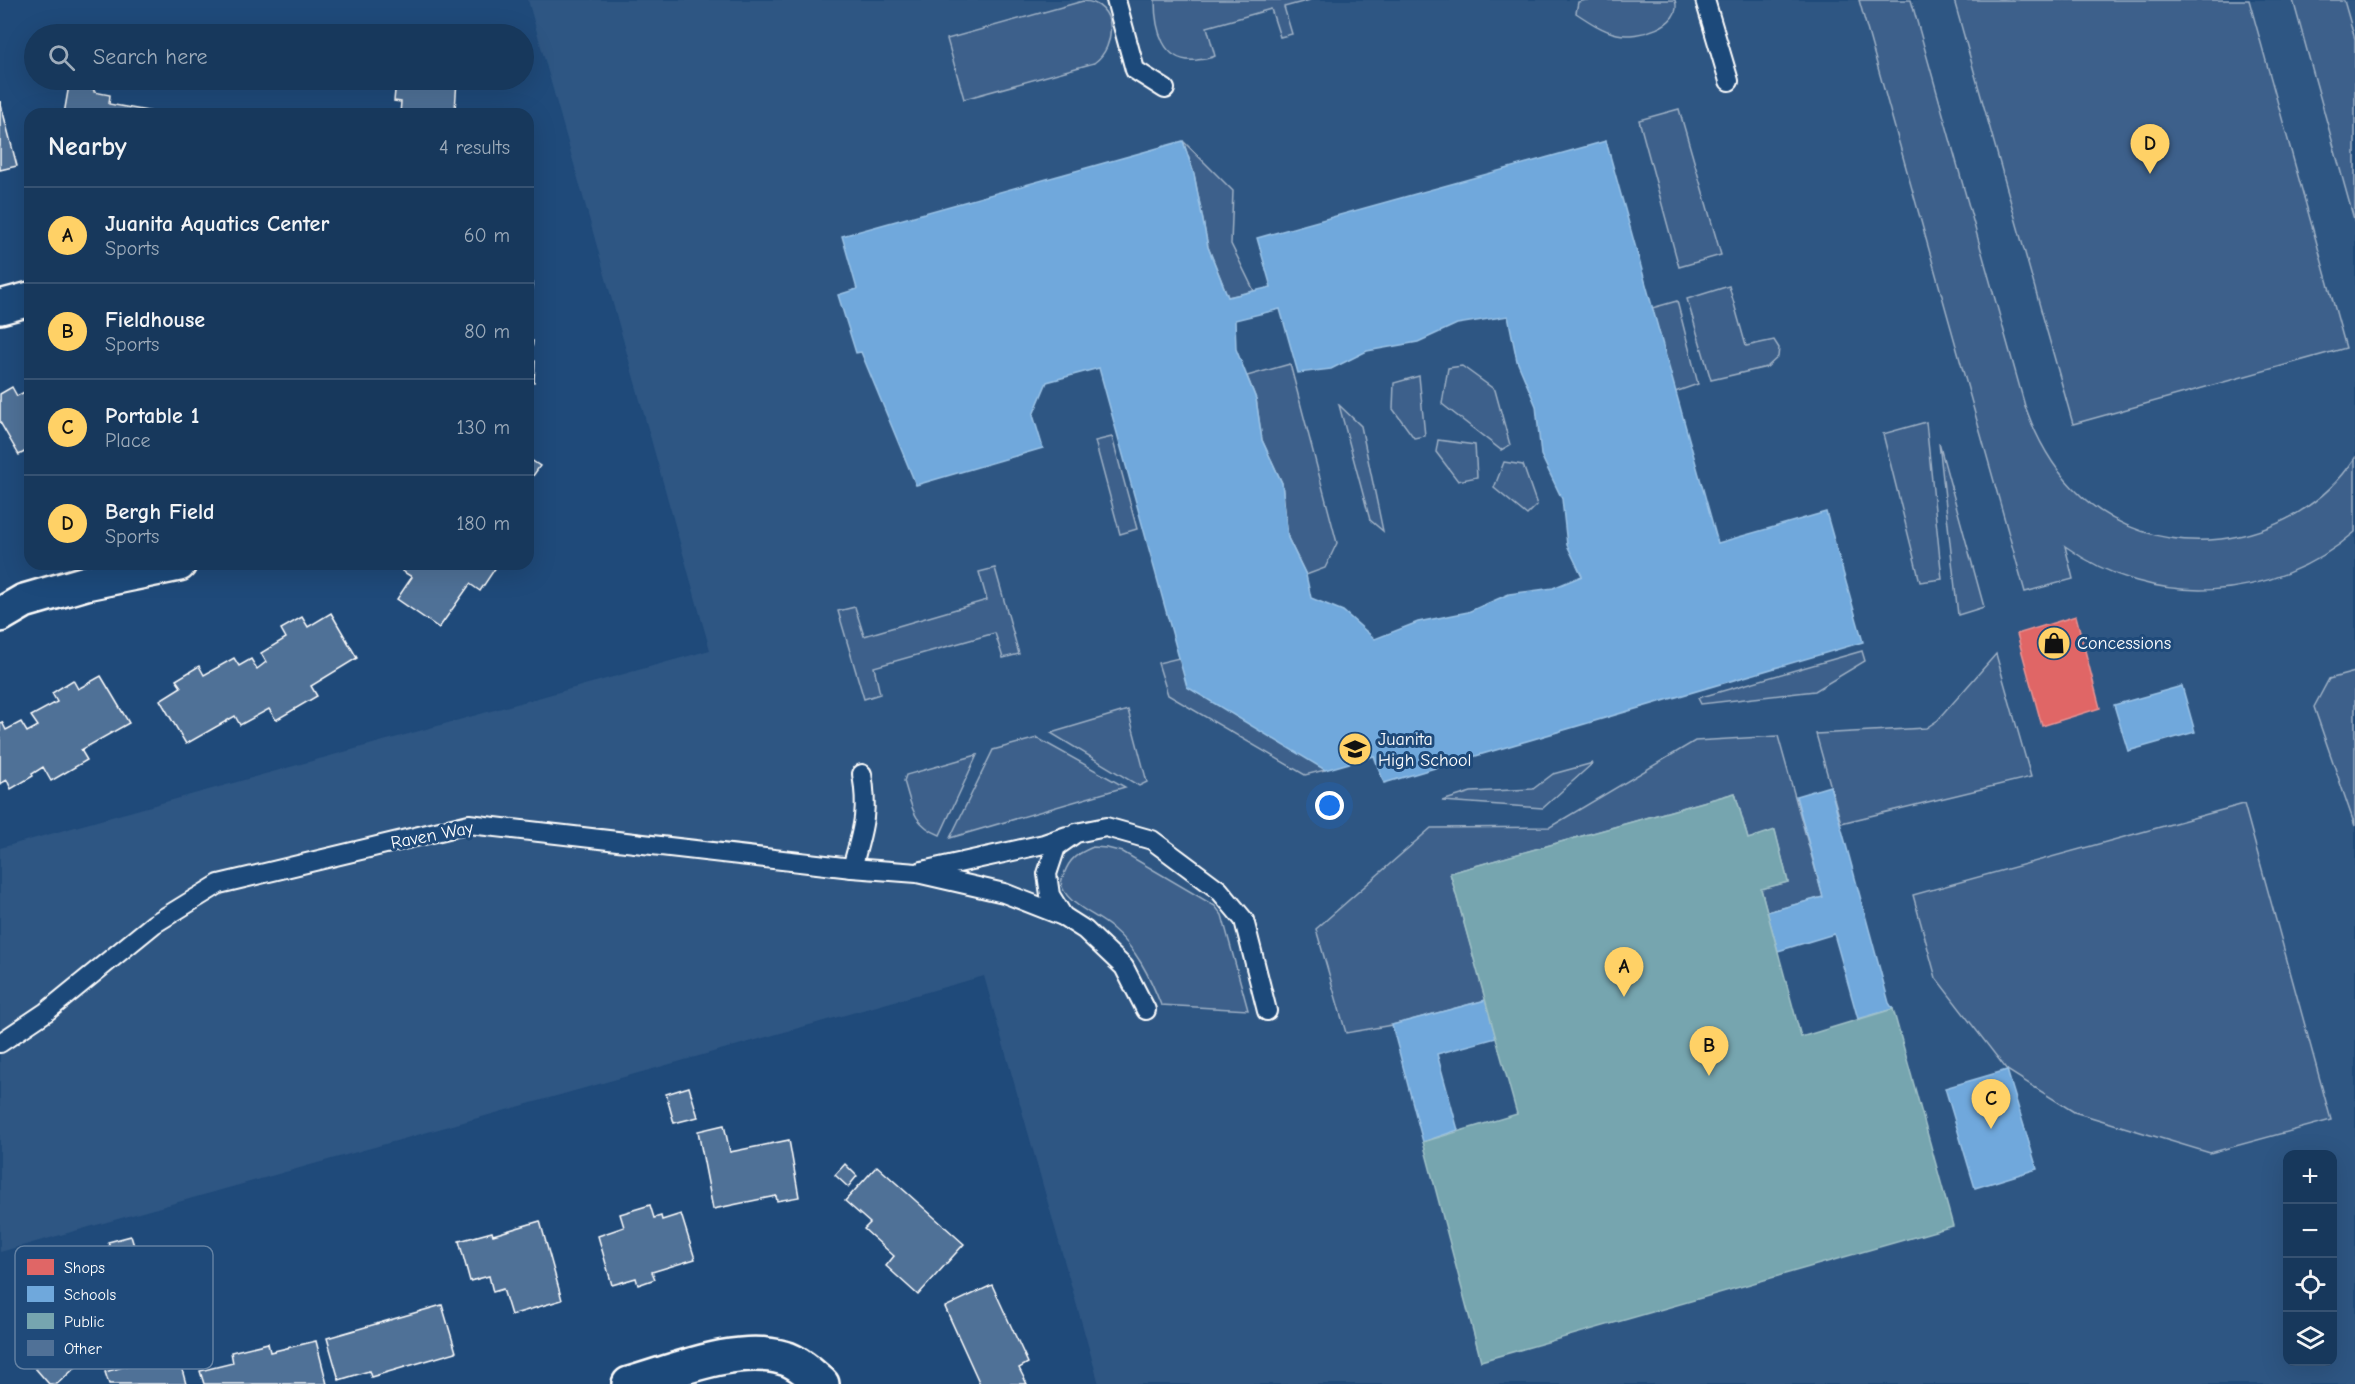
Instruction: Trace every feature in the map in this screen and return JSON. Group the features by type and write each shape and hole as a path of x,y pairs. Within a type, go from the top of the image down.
{"street":[{"path":"0,307 24,301"},
{"path":"0,615 24,601 86,583 150,570"},
{"path":"629,1384 713,1360 753,1352 786,1358 819,1381"}],"lane":[{"path":"1116,0 1135,70 1165,89"},
{"path":"1706,0 1729,81"},
{"path":"852,868 866,813 867,799 862,774"},
{"name":"Raven Way","path":"0,1043 46,1012 154,924 219,884 469,824 852,868 917,873"},
{"path":"917,873 1044,844 1106,827 1152,840 1219,890 1244,920 1267,1011"},
{"path":"1063,916 1050,895 1047,874 1056,848 1076,834"},
{"path":"917,873 1004,893 1063,916 1085,930 1124,967 1146,1010"}],"shaded area":[{"name":"Juanita High School","path":"528,0 2355,0 2355,1384 1099,1384 984,976 0,1252 0,848 710,650"},
{"path":"1155,0 1310,0 1284,7 1292,34 1280,37 1271,9 1207,27 1215,56 1185,60 1168,50 1163,42 1157,22"},
{"path":"1586,0 1675,0 1676,9 1666,24 1657,29 1625,35 1606,31 1576,13 1578,2"},
{"path":"1859,0 1911,0 2025,406 2044,450 2073,488 2106,514 2142,531 2181,540 2221,539 2260,530 2296,514 2329,489 2355,458 2355,532 2323,556 2287,573 2250,585 2212,590 2174,588 2136,581 2099,567 2065,546 2073,579 2025,592"},
{"path":"1954,0 2249,0 2346,348 2073,424"},
{"path":"2293,0 2344,0 2355,39 2355,223"},
{"path":"1083,1 1094,3 1103,9 1110,26 1107,47 1094,63 964,99 947,39"},
{"path":"1679,109 1721,255 1679,267 1639,120"},
{"path":"1183,141 1233,191 1231,244 1254,291 1228,297 1208,247 1194,174"},
{"path":"1729,286 1746,346 1774,340 1779,348 1778,357 1767,367 1711,380 1687,299"},
{"path":"1677,301 1698,384 1675,392 1652,308"},
{"path":"1290,364 1337,543 1325,568 1306,575 1288,538 1282,483 1262,440 1256,399 1247,376"},
{"path":"1462,366 1495,390 1510,445 1501,450 1442,404 1448,368"},
{"path":"1419,376 1425,436 1414,438 1393,409 1394,383"},
{"path":"1339,405 1361,426 1383,531 1370,520"},
{"path":"1926,422 1942,579 1920,582 1883,434"},
{"path":"1112,437 1137,529 1120,534 1095,441"},
{"path":"1438,440 1475,445 1477,477 1458,481 1436,452"},
{"path":"1939,443 1984,607 1958,615"},
{"path":"1504,462 1523,465 1537,505 1527,515 1494,488"},
{"path":"995,568 1019,654 1003,658 995,633 874,667 880,694 864,699 838,611 855,607 864,636 987,600 979,572"},
{"path":"1862,651 1865,661 1815,691 1701,704 1698,698"},
{"path":"1996,654 2031,777 1841,823 1816,734 1926,728 1938,720"},
{"path":"1179,658 1325,770 1305,775 1168,695 1158,663"},
{"path":"2355,672 2355,826 2314,707 2329,679"},
{"path":"1128,710 1147,782 1139,786 1051,733"},
{"path":"1778,736 1823,897 1767,912 1761,889 1788,882 1775,831 1748,839 1735,793 1450,873 1486,1000 1392,1025 1346,1033 1316,929 1431,828 1550,827 1695,741"},
{"path":"1037,738 1125,787 950,838 993,750"},
{"path":"977,755 940,835 931,831 918,820 914,813 904,781 906,775"},
{"path":"1593,763 1543,808 1442,801 1471,792 1533,789 1553,774"},
{"path":"2244,804 2331,1120 2210,1153 2074,1112 2007,1070 1936,978 1913,895"},
{"path":"1093,847 1123,852 1215,906 1222,915 1248,1010 1161,1005 1147,974 1121,936 1071,900 1062,887 1062,879 1072,860 1078,854"}],"building: Shops":[{"path":"2076,616 2100,708 2042,726 2017,634"}],"building: Schools":[{"path":"1183,141 1194,174 1208,247 1228,297 1271,287 1257,238 1606,141 1718,543 1826,512 1863,642 1384,783 1374,756 1325,770 1187,687 1099,368 1047,382 1033,415 1043,448 916,485 861,352 856,353 838,295 857,289 842,236","holes":["1280,309 1298,373 1331,369 1367,351 1418,342 1457,324 1508,316 1517,361 1536,406 1541,455 1562,499 1567,545 1582,576 1553,588 1509,594 1468,612 1418,622 1375,639 1343,611 1311,598 1306,575 1288,538 1282,483 1262,440 1256,399 1236,349 1235,320"]},
{"path":"2182,686 2195,732 2128,751 2114,705"},
{"path":"1830,786 1889,1003 1893,1009 1858,1019 1834,934 1778,951 1767,912 1823,897 1796,796"},
{"path":"1486,1000 1496,1038 1437,1054 1458,1130 1423,1142 1392,1025"},
{"path":"2007,1070 2037,1169 1975,1188 1945,1088"}],"building: Public":[{"path":"1735,793 1748,839 1775,830 1788,882 1761,889 1801,1037 1893,1009 1953,1226 1481,1361 1423,1142 1517,1114 1450,873"}],"building: Other":[{"path":"68,90 94,90 94,92 110,95 109,104 131,108 65,108"},
{"path":"395,90 456,90 455,108 400,108 401,102 394,101"},
{"path":"0,101 17,166 0,170"},
{"path":"12,387 17,396 24,392 24,452 19,455 0,422 0,394"},
{"path":"534,462 540,466 534,474"},
{"path":"494,570 480,591 470,584 439,628 397,599 412,577 402,571"},
{"path":"331,613 357,658 311,686 317,696 276,720 269,709 240,725 235,716 186,744 160,700 181,687 176,680 199,666 204,675 234,658 239,666 251,659 257,669 266,662 261,653 286,638 281,629 302,617 308,627"},
{"path":"101,676 129,723 81,750 87,760 51,781 43,767 11,789 7,780 0,784 0,723 2,722 6,730 21,722 27,732 38,726 31,716 57,702 52,693 73,680 78,689"},
{"path":"689,1087 698,1117 674,1123 666,1094"},
{"path":"724,1125 730,1152 789,1140 799,1197 777,1201 776,1196 713,1209 698,1131"},
{"path":"845,1164 857,1176 848,1187 835,1175"},
{"path":"877,1166 964,1244 918,1295 886,1266 894,1256 864,1229 870,1223 845,1201"},
{"path":"650,1205 654,1218 661,1216 662,1220 681,1214 695,1259 652,1272 655,1279 638,1285 636,1278 612,1285 598,1236 624,1227 620,1214"},
{"path":"540,1221 562,1300 511,1315 503,1289 493,1292 489,1276 470,1281 459,1241 492,1232 493,1235"},
{"path":"131,1236 134,1246 109,1246 108,1242"},
{"path":"992,1285 1028,1363 1019,1368 1027,1384 980,1384 945,1307"},
{"path":"442,1305 456,1352 371,1377 369,1371 339,1380 327,1338"},
{"path":"316,1341 327,1384 204,1384 200,1371 233,1363 231,1352 268,1343 270,1352"},
{"path":"36,1369 74,1369 57,1384 49,1384"},
{"path":"116,1369 182,1369 186,1384 109,1384 105,1372"}],"place":[{"name":"Bergh Field","path":"2150,174"},
{"name":"Concessions","path":"2054,643"},
{"name":"Juanita High School","path":"1355,749"},
{"name":"Juanita Aquatics Center","path":"1624,997"},
{"name":"Fieldhouse","path":"1709,1076"},
{"name":"Portable 1","path":"1991,1129"}]}
